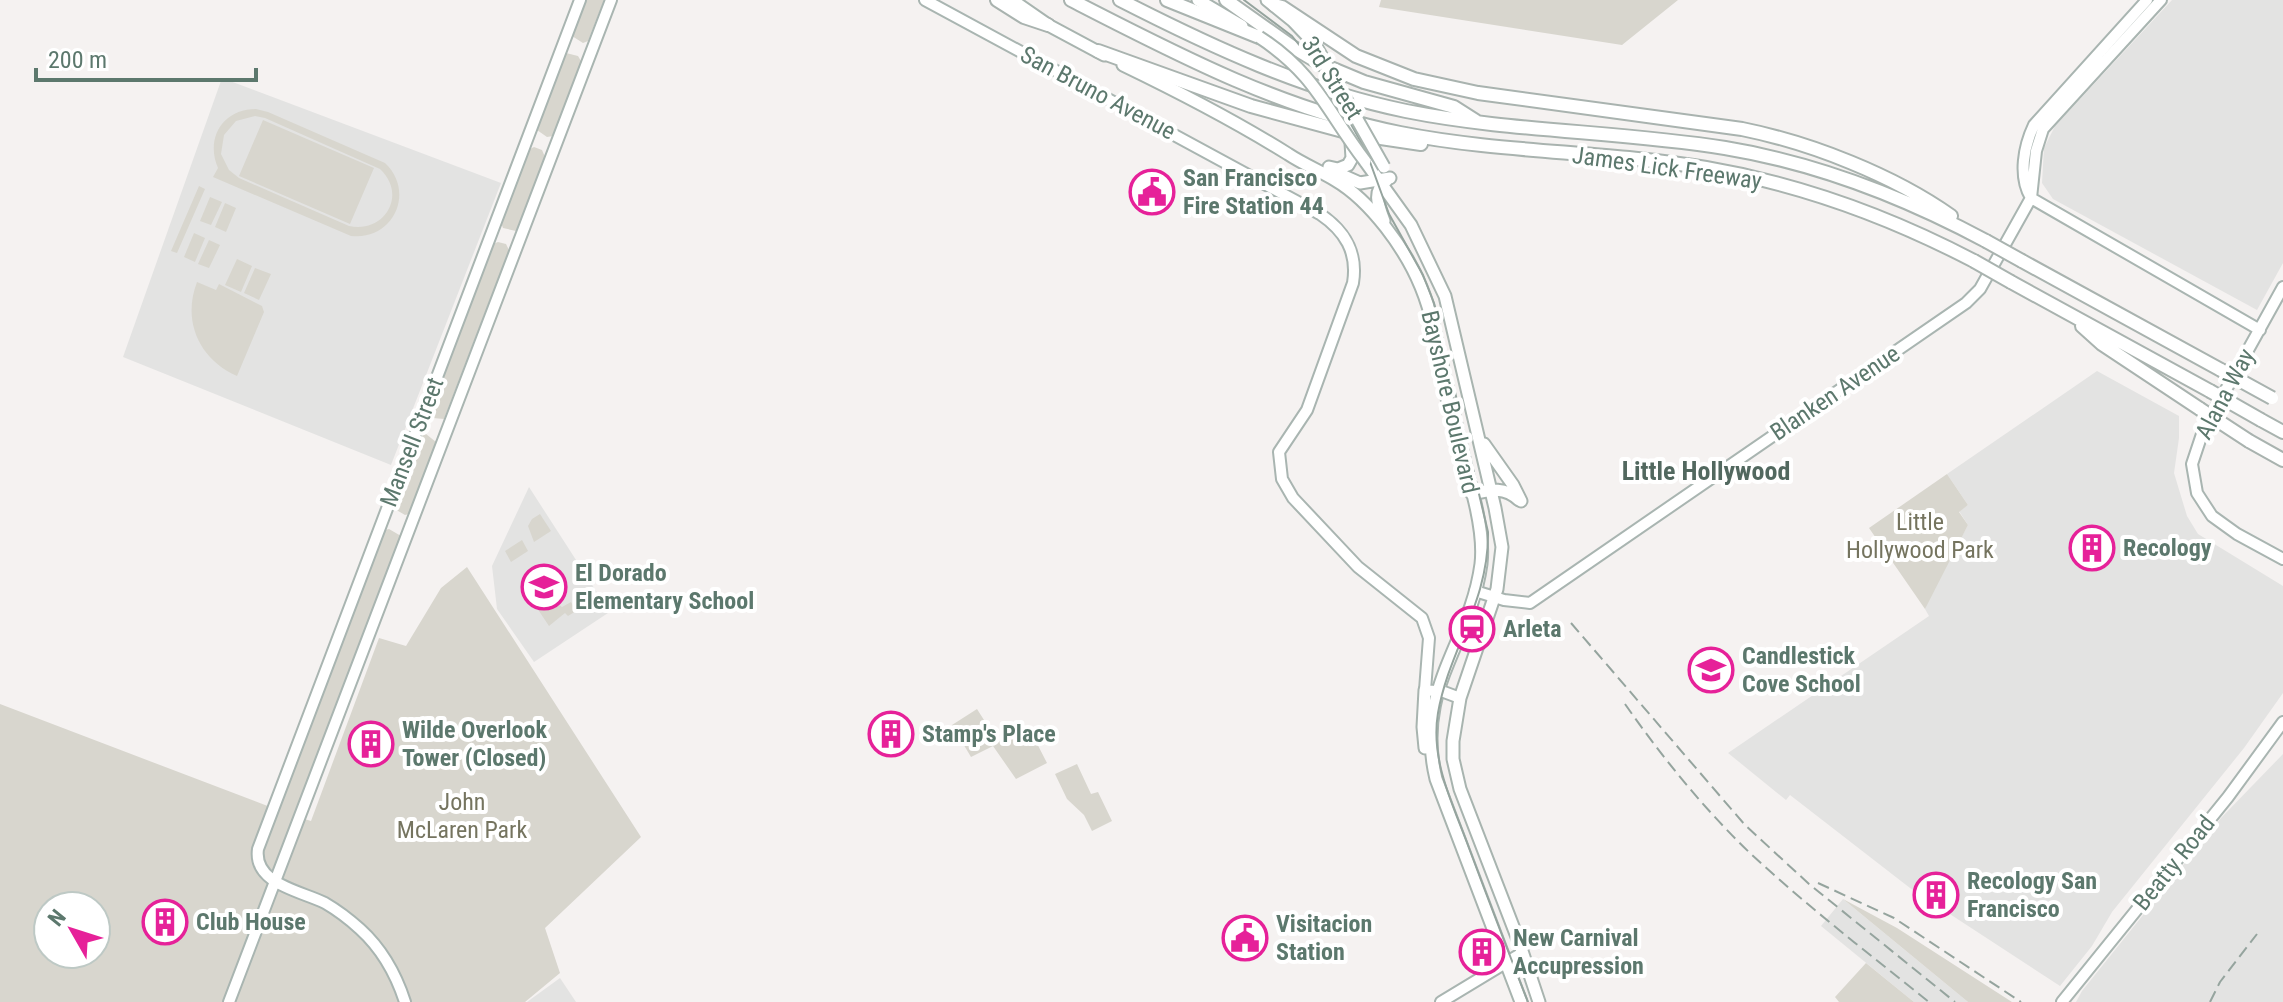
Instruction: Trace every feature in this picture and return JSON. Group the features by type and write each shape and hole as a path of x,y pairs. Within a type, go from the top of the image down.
{"highway":[{"path":"997,0 1024,17 1048,25"},
{"name":"James Lick Freeway","path":"1071,0 1215,73 1291,103 1384,130 1480,145 1682,165 1754,178 1863,211 1974,261 2282,431"},
{"name":"James Lick Freeway","path":"1120,0 1225,53 1291,79 1392,108 1479,122 1664,140 1760,155 1869,188 1986,241 2278,401"},
{"path":"1167,0 1259,37"},
{"path":"1226,0 1321,64 1364,82 1454,107 1479,122"},
{"path":"1271,3 1282,7 1356,56 1424,82 1478,93 1742,129 1793,142 1850,164 1922,198 1986,241"},
{"path":"1098,51 1229,99 1354,134 1405,143 1480,145"},
{"path":"2068,313 2102,344 2283,460"}],"main road":[{"name":"Bayshore Boulevard","path":"1012,0 1048,25 1262,136 1349,189 1370,208 1417,277 1426,301 1482,545 1475,591 1431,690 1431,736 1436,779 1521,1002"},
{"name":"Bayshore Boulevard","path":"1198,0 1285,55 1308,77 1351,143 1365,161 1384,177 1445,296 1480,438 1502,547 1495,598 1460,698 1453,741 1456,774 1539,1002"},
{"name":"3rd Street","path":"1271,3 1314,43 1384,177"},
{"path":"1262,136 1355,182 1384,177"},
{"path":"1325,166 1343,168 1352,158 1351,143"},
{"path":"1384,177 1377,200 1390,237"},
{"path":"1472,494 1491,489 1510,492 1521,501 1480,438"}],"street":[{"name":"Mansell Street","path":"274,881 258,861 260,843 580,0"},
{"name":"Mansell Street","path":"229,1002 611,0"},
{"name":"San Bruno Avenue","path":"925,0 1319,213 1344,235 1354,262 1353,283 1307,410 1279,452 1279,470 1293,498 1358,567 1422,618 1429,638 1431,690"},
{"path":"2147,0 2034,125 2024,171 2026,186 2031,198 2260,330"},
{"path":"2031,198 2037,144 2043,129 2161,0"},
{"name":"Blanken Avenue","path":"1475,591 1523,604 1537,599 1966,303 1980,289 2031,198"},
{"name":"Alana Way","path":"2283,287 2198,440 2192,464 2197,493 2212,516 2237,534 2283,559"},
{"path":"1431,690 1460,698"},
{"name":"Beatty Road","path":"2062,1002 2228,797 2283,722"},
{"path":"274,881 327,905 359,928 384,957 398,980 405,1002"},
{"path":"1441,1002 1522,953"}],"shaded area":[{"path":"2172,0 2283,0 2283,263 2257,310 2053,199 2042,183 2044,148 2055,126"},
{"path":"222,78 501,183 391,465 123,357"},
{"name":"Recology","path":"2097,371 2179,416 2174,473 2187,516 2198,534 2283,586 2283,693 2244,748 2112,912 2092,946 2060,986 1910,888 1790,795 1786,800 1728,753 1929,616 1925,609 1929,596 1968,525 1959,511 1968,505 1947,474"},
{"name":"El Dorado Elementary School","path":"529,487 608,613 534,662 497,609 492,566"},
{"path":"2283,754 2283,1002 2076,1002 2221,818"},
{"path":"1843,899 1968,1002 1914,1002 1821,926"},
{"path":"560,978 576,1002 527,1002"}],"green space":[{"path":"586,0 604,0 588,41 583,43 572,36"},
{"path":"1381,0 1678,0 1622,45 1379,7"},
{"path":"566,53 578,56 581,61 553,136 547,137 537,130"},
{"path":"244,110 268,112 385,163 399,187 399,200 388,223 378,231 351,236 213,177 218,168 214,146 220,127 234,114","holes":["255,116 380,169 392,190 392,201 382,218 362,227 349,226 239,178 229,170 221,154 224,135 236,121"]},
{"path":"263,120 374,168 350,224 239,176"},
{"path":"530,149 542,150 545,157 516,231 503,228 501,223"},
{"path":"199,186 205,189 177,253 171,251"},
{"path":"210,197 222,202 211,225 200,221"},
{"path":"225,203 236,208 226,232 215,227"},
{"path":"194,233 205,238 195,262 184,257"},
{"path":"209,240 220,245 209,268 198,264"},
{"path":"493,244 506,244 509,250 444,419 433,418 429,413"},
{"path":"237,259 252,266 241,292 225,285"},
{"path":"255,268 271,274 259,300 244,293"},
{"path":"197,282 216,290 219,284 262,306 264,312 237,376 213,360 197,337 192,311"},
{"path":"426,434 436,442 409,514 405,515 393,508 421,436"},
{"name":"Little Hollywood Park","path":"1947,474 1968,505 1959,512 1968,525 1925,609 1869,528"},
{"path":"540,514 551,531 534,542 528,526"},
{"name":"John McLaren Park","path":"389,529 401,536 295,816 311,821 379,638 406,646 441,588 467,567 641,837 545,928 560,973 525,1002 0,1002 0,704 278,810 385,530"},
{"path":"522,540 528,551 511,562 505,551"},
{"path":"549,601 562,607 571,602 576,611 568,616 565,613 549,626 537,608"},
{"path":"977,709 998,742 1029,728 1047,763 1016,779 993,746 971,757 952,725"},
{"path":"1077,764 1091,794 1098,792 1112,821 1092,831 1084,815 1067,799 1055,774"},
{"path":"1843,899 1897,928 2012,1002 1968,1002"},
{"path":"1866,963 1914,1002 1839,1002 1835,997"}],"tram line":[{"path":"1244,0 1292,36 1324,76 1366,151 1389,214 1423,275 1434,303 1488,532 1487,557 1476,603 1443,690 1436,731 1437,748 1450,799 1528,1002"}],"railway":[{"path":"1571,623 1745,825 1809,884 1955,1002"},
{"path":"1625,704 1684,782 1751,854 1929,1002"},
{"path":"1818,883 1894,918 2021,1002"},
{"path":"2210,1002 2220,982 2257,934"}],"place":[{"name":"San Francisco Fire Station 44","path":"1152,192"},
{"name":"Recology","path":"2092,548"},
{"name":"El Dorado Elementary School","path":"544,587"},
{"name":"Arleta","path":"1472,629"},
{"name":"Candlestick Cove School","path":"1711,670"},
{"name":"Stamp's Place","path":"891,734"},
{"name":"Wilde Overlook Tower (Closed)","path":"371,744"},
{"name":"Recology San Francisco","path":"1936,895"},
{"name":"Club House","path":"165,922"},
{"name":"Visitacion Station","path":"1245,938"},
{"name":"New Carnival Accupression","path":"1482,952"}],"district":[{"name":"Little Hollywood","path":"1706,471"}]}
